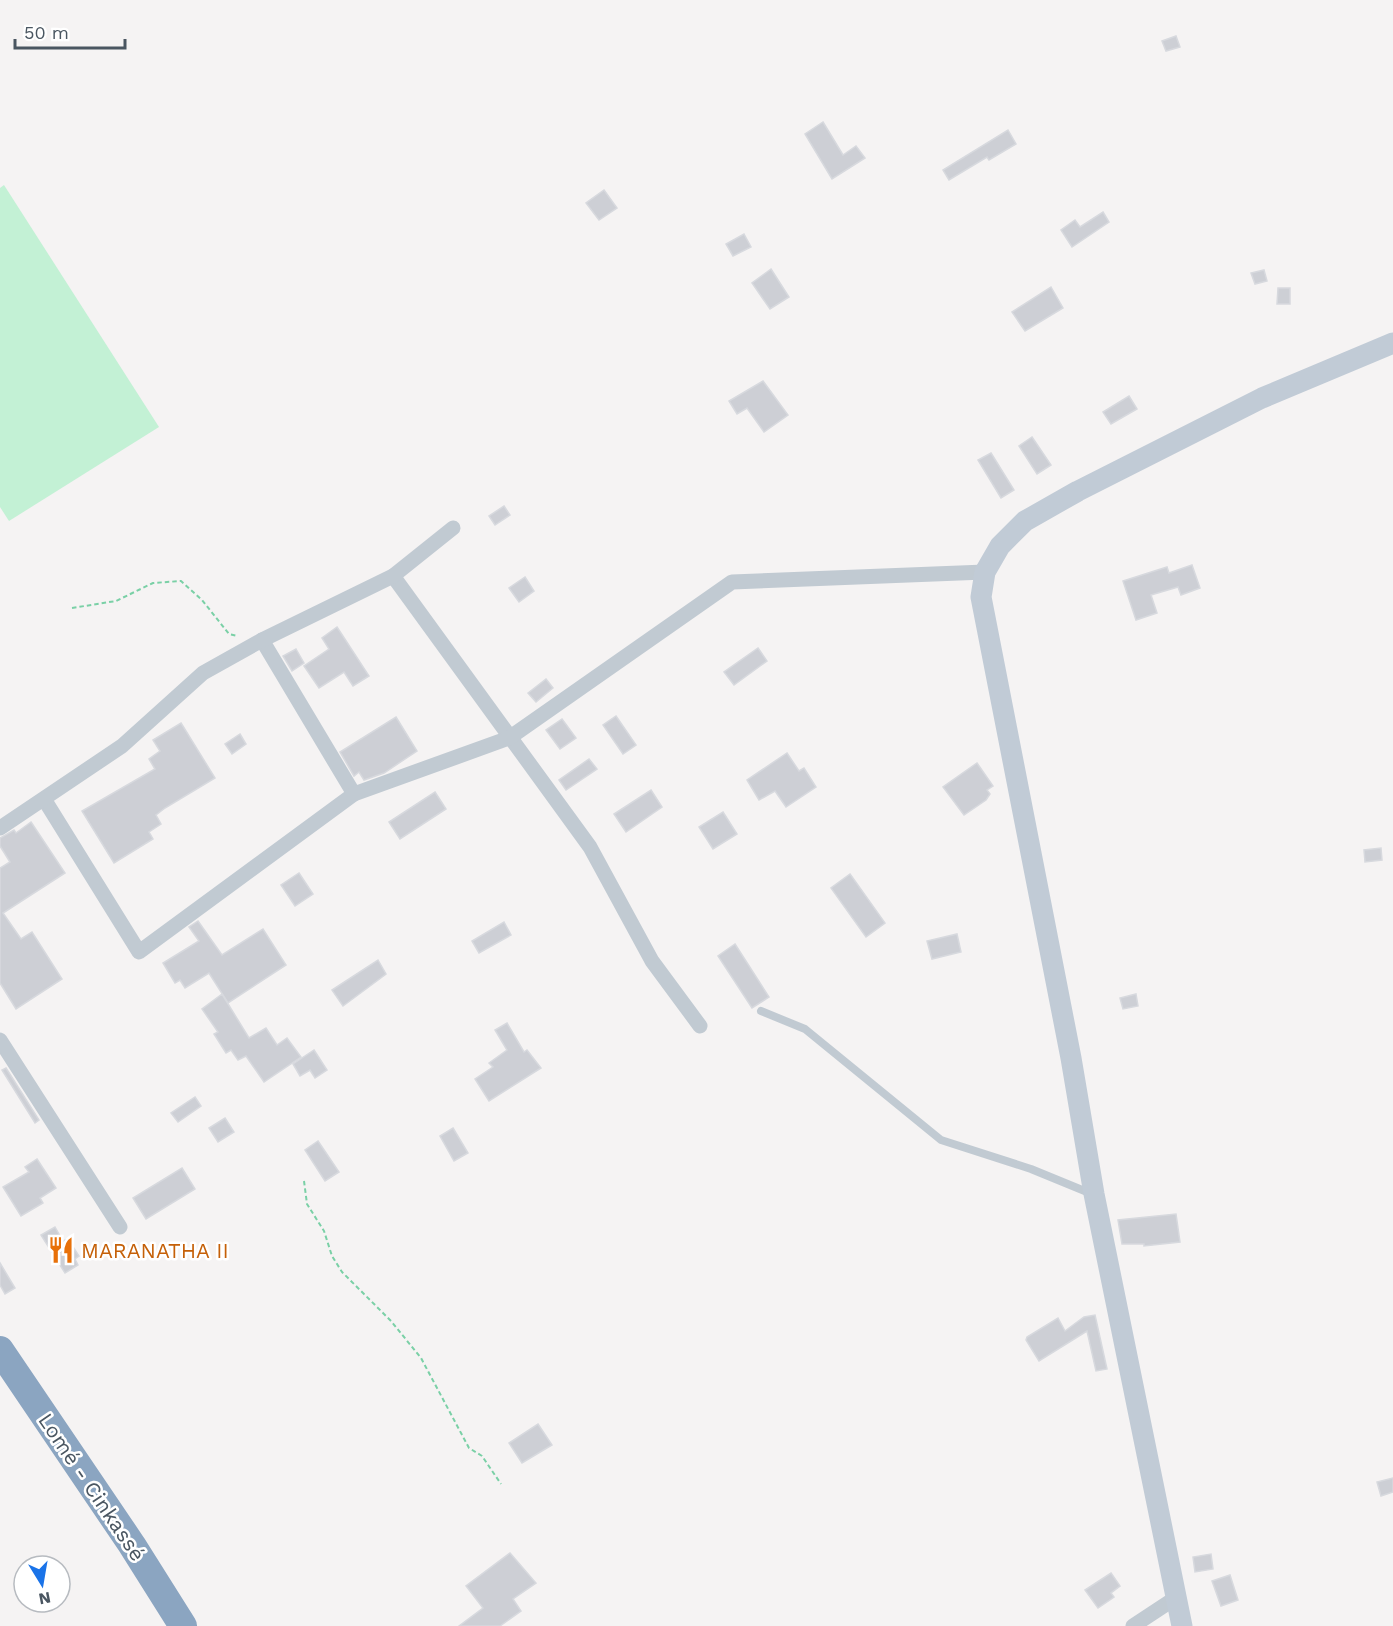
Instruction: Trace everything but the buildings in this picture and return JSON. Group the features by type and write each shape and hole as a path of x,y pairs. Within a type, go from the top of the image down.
{"highway":[{"name":"Lomé - Cinkassé","path":"0,1350 132,1545 183,1626"}],"street":[{"path":"1182,1626 1094,1194 1071,1058 981,597 985,572 1000,546 1025,521 1069,496 1262,398 1393,343"},
{"path":"0,828 122,746 203,673 262,640 393,576 453,528"},
{"path":"44,799 139,952 354,794 509,738 732,582 985,572"},
{"path":"393,576 590,847 652,961 700,1026"},
{"path":"262,640 354,794"},
{"path":"0,1040 120,1227"},
{"path":"1132,1626 1177,1597"}],"lane":[{"path":"762,1011 805,1029 941,1140 1031,1169 1094,1194"}],"path":[{"path":"72,608 116,602 153,583 181,581 202,600 230,634 262,640"},
{"path":"304,1181 307,1204 324,1231 332,1256 342,1272 391,1321 421,1358 469,1448 482,1456 501,1484"}],"green space":[{"path":"4,185 159,427 9,521 0,507 0,188"}],"place":[{"name":"MARANATHA II","path":"61,1250"}]}
